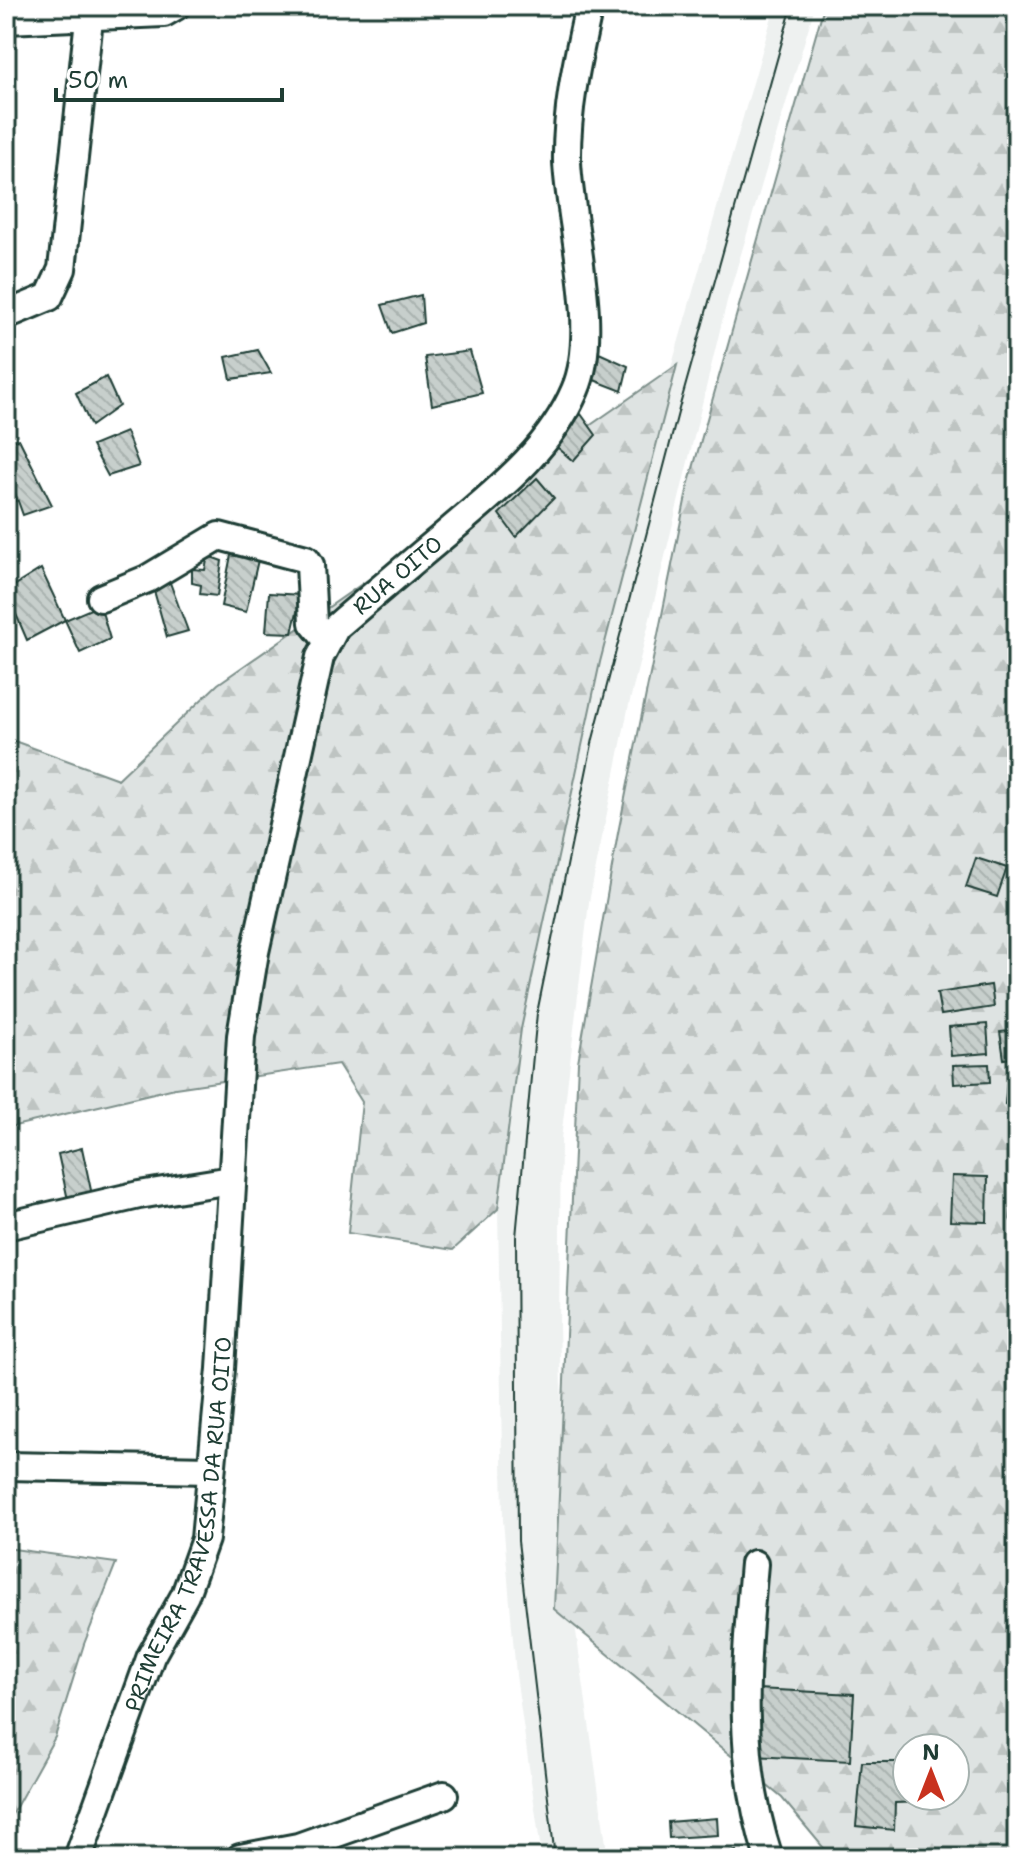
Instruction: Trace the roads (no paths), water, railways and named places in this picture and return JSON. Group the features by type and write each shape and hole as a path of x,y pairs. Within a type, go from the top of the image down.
{"street":[{"path":"6,20 89,19 164,13 176,6"},
{"name":"RUA OITO","path":"231,1180 241,1036 255,952 320,657 327,640 336,627 520,471 552,432 576,389 585,354 585,320 567,160 571,92 589,6"},
{"path":"6,315 49,297 62,269 89,19"},
{"path":"101,598 147,579 219,536 306,559 310,565 313,623 327,640"},
{"path":"6,1226 139,1195 231,1180"},
{"name":"PRIMEIRA TRAVESSA DA RUA OITO","path":"78,1858 151,1656 185,1595 205,1539 221,1369 231,1180"},
{"path":"6,1466 211,1470"},
{"path":"754,1564 743,1685 745,1744 760,1830 769,1858"},
{"path":"240,1858 298,1847 444,1795"}],"tram line":[{"path":"555,1858 518,1541 516,1237 537,1013 593,739 680,405 792,6"}]}
